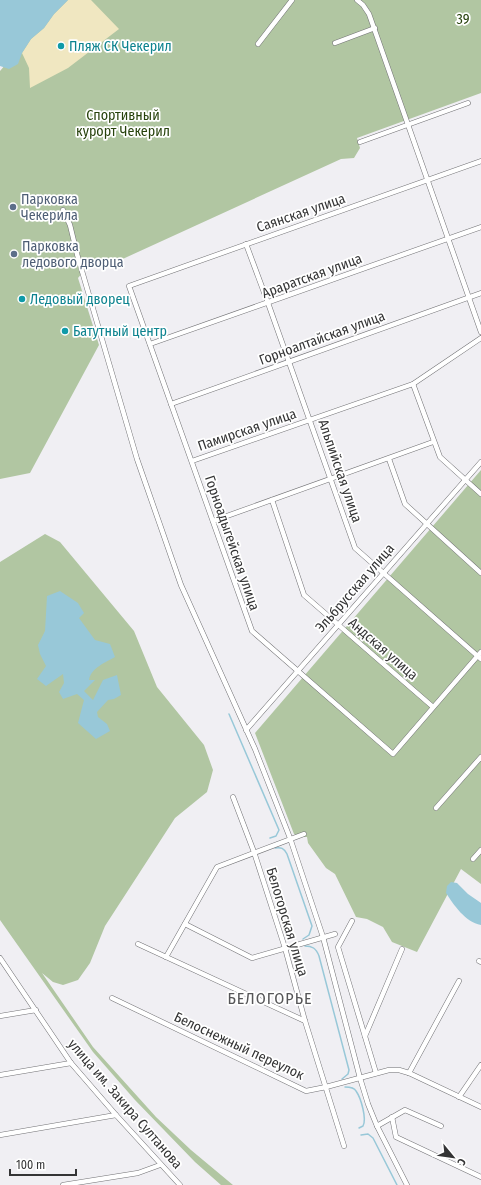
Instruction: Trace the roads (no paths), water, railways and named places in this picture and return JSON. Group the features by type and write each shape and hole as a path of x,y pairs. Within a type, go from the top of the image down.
{"street":[{"path":"258,44 292,0"},
{"path":"357,0 363,5 369,14 481,332"},
{"path":"335,43 374,28"},
{"path":"360,142 468,103"},
{"name":"Саянская улица","path":"129,286 481,161"},
{"path":"63,210 70,225 77,254 137,459 181,585 246,730 290,838 323,937 368,1104 377,1126 407,1185"},
{"name":"Араратская улица","path":"150,344 481,227"},
{"name":"Альпийская улица","path":"246,244 355,548 480,656"},
{"name":"Горноадыгейская улица","path":"129,286 252,631 393,754 433,707"},
{"name":"Горноалтайская улица","path":"171,404 481,293"},
{"name":"Памирская улица","path":"192,462 413,384 481,338"},
{"path":"413,384 433,442 440,457 481,494"},
{"path":"213,521 433,442"},
{"path":"389,458 405,504 481,573"},
{"name":"Эльбрусская улица","path":"246,730 297,670 384,574 481,462"},
{"name":"Андская улица","path":"272,500 304,595 433,707"},
{"path":"433,707 480,656"},
{"path":"436,808 481,757"},
{"name":"Белогорская улица","path":"233,797 254,852 285,948 305,1021 344,1146"},
{"path":"166,956 217,867 290,838 304,834"},
{"path":"473,859 481,850"},
{"path":"352,921 338,947 376,1073"},
{"path":"184,924 252,958 334,934"},
{"path":"138,944 305,1021"},
{"path":"364,1036 402,949"},
{"name":"улица им. Закира Султанова","path":"0,958 71,1063 160,1165 180,1185"},
{"path":"409,1073 459,981"},
{"name":"Белоснежный переулок","path":"112,998 306,1091 389,1070 399,1070 409,1073 481,1107"},
{"path":"0,1016 36,1010"},
{"path":"0,1075 71,1063"},
{"path":"459,1097 481,1065"},
{"path":"377,1126 405,1110 441,1126"},
{"path":"0,1135 106,1118 116,1115"},
{"path":"392,1117 396,1137 481,1177"},
{"path":"63,1185 138,1172 160,1165"}],"water":[{"path":"0,0 68,0 54,14 44,28 31,39 22,53 18,64 9,69 0,66"},
{"path":"60,591 78,603 84,613 79,618 95,640 110,644 115,657 99,666 93,672 89,680 95,680 84,691 93,700 103,680 117,675 121,695 114,699 108,700 97,712 98,717 107,724 110,731 96,739 78,723 84,700 77,694 63,699 59,692 64,683 63,674 46,686 37,679 46,666 40,654 38,645 45,631 47,596"},
{"path":"451,882 457,883 468,894 481,903 481,925 465,917 449,898 446,893 447,886"}],"waterway":[{"path":"229,714 279,830 276,836 270,838"},
{"path":"275,848 282,848 287,854 312,926 309,935 303,939"},
{"path":"305,946 314,948 319,956 349,1070 348,1074 342,1079"},
{"path":"345,1087 354,1089 358,1094 364,1114 363,1126 359,1128"},
{"path":"361,1135 368,1134 373,1138 397,1185"}],"place":[{"name":"Пляж СК Чекерил","path":"61,46"},
{"name":"Парковка Чекерила","path":"13,207"},
{"name":"Парковка ледового дворца","path":"14,254"},
{"name":"Ледовый дворец","path":"22,299"},
{"name":"Батутный центр","path":"65,331"}],"district":[{"name":"БЕЛОГОРЬЕ","path":"270,998"}],"park label":[{"name":"39","path":"463,19"},
{"name":"Спортивный курорт Чекерил","path":"123,124"}]}
